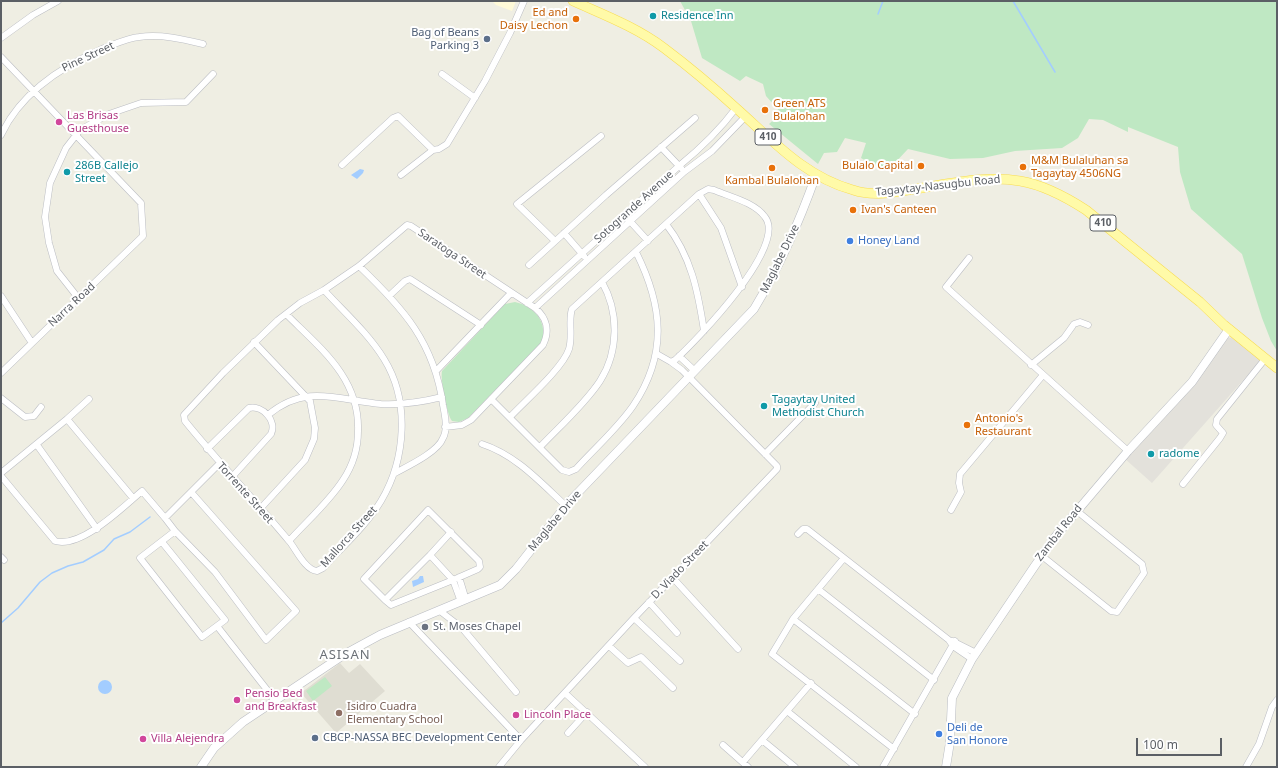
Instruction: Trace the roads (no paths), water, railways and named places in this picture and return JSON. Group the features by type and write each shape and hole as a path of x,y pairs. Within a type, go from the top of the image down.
{"main road":[{"name":"Tagaytay-Nasugbu Road","path":"573,1 641,32 664,48 736,108 795,161 816,175 836,185 854,191 880,194 983,180 1020,180 1042,187 1086,210 1200,302 1229,329 1277,368"},
{"name":"Maglabe Drive","path":"201,767 214,748 228,734 275,700 345,654 380,635 409,622 464,601 500,585 516,569 566,506 754,310 775,275 792,240 816,175"},
{"name":"Zambal Road","path":"946,767 950,742 952,698 974,656 1042,556 1077,511 1128,451 1192,382 1229,329"}],"street":[{"path":"1,38 33,15 58,1"},
{"path":"401,175 433,150 439,149 447,144 476,98 510,33 524,1"},
{"name":"Pine Street","path":"1,134 33,91 56,73 85,56 138,37 157,36 203,44"},
{"path":"1,57 76,135"},
{"path":"79,299 57,271 49,243 45,216 50,183 66,148 80,130 109,114 141,103 186,102 212,74"},
{"path":"442,74 476,98"},
{"name":"Sotogrande Avenue","path":"527,303 679,166 700,149 736,108"},
{"path":"342,165 393,118 398,116 433,150"},
{"name":"Sotogrande Avenue","path":"535,308 684,172 717,146 745,117"},
{"path":"529,265 695,118"},
{"name":"Narra Road","path":"1,373 143,236 141,203 76,135"},
{"path":"556,241 518,204 601,136"},
{"path":"710,139 717,146"},
{"path":"662,147 684,172"},
{"path":"700,149 706,156"},
{"path":"510,417 565,357 572,336 571,312 577,304 699,194 708,189 714,190 753,207 766,217 770,232 768,240 742,287 704,331 671,362"},
{"path":"699,194 720,228 742,287"},
{"path":"625,215 648,241"},
{"path":"666,224 682,246 695,279 704,331"},
{"name":"Saratoga Street","path":"185,412 254,342 286,314 359,266 407,225 411,226 511,294 535,308 543,316 547,324 548,332 543,345 491,399 466,423 445,427"},
{"path":"564,233 588,260"},
{"path":"491,399 565,472 576,469 632,407 646,382 657,354 657,309 649,280 636,252"},
{"path":"969,258 946,287 1128,451"},
{"path":"359,266 390,296 420,335 436,371 442,397 445,427 444,438 434,450 395,473"},
{"path":"390,296 405,281 410,279 481,325"},
{"path":"540,447 591,392 606,370 612,350 615,323 609,295 602,282"},
{"name":"Mallorca Street","path":"314,571 323,568 381,502 395,473 401,438 401,404 390,372 381,355 367,336 324,290"},
{"path":"436,371 511,294"},
{"path":"1,296 32,343"},
{"path":"563,310 571,312"},
{"path":"286,314 339,370 356,401 358,411 357,447 348,470 338,487 289,541"},
{"path":"1031,365 1064,338 1074,324 1080,322 1088,325"},
{"path":"254,342 310,401 315,428 314,438 310,450 296,470 260,509"},
{"name":"D. Viado Street","path":"499,767 505,764 521,740 566,694 634,618 777,469 777,466 689,378 671,362 657,354"},
{"path":"679,356 695,371"},
{"path":"1183,484 1223,433 1216,425 1217,419 1265,359"},
{"path":"951,510 961,492 959,483 960,474 1043,375"},
{"path":"268,415 289,401 306,396 325,395 356,401 401,404 442,397"},
{"path":"1,398 25,417 34,416 41,407"},
{"path":"1,473 67,419 89,398"},
{"path":"765,454 815,403"},
{"path":"207,449 250,408 256,408 268,415 273,425 271,434 232,477"},
{"name":"Torrente Street","path":"185,412 184,421 219,464 289,541 308,567 314,571"},
{"path":"67,419 133,498"},
{"path":"37,444 97,529"},
{"path":"482,444 497,449 523,466 566,506"},
{"path":"165,518 219,464"},
{"path":"1,476 55,541 62,543 97,529 142,492 175,531 215,572 266,640 296,611 191,492"},
{"path":"428,510 451,532 480,564 478,569 392,605 364,579 428,510"},
{"path":"1042,556 1111,611 1117,612 1144,573 1142,564 1077,511"},
{"path":"798,534 802,529 807,529 952,642 974,656"},
{"path":"162,542 225,620 202,637 140,558 175,531"},
{"path":"385,600 451,532"},
{"path":"430,555 456,578 464,601"},
{"path":"844,558 793,620 772,654 894,749"},
{"path":"673,578 738,649"},
{"path":"818,589 934,680"},
{"path":"649,602 677,633"},
{"path":"440,610 462,628 516,692"},
{"path":"634,618 680,661"},
{"path":"793,620 915,714"},
{"path":"409,622 521,740"},
{"path":"217,626 275,700"},
{"path":"883,767 934,680 952,642"},
{"path":"609,646 628,663 641,657 673,688"},
{"path":"723,745 746,765 762,740 811,683"},
{"path":"566,694 645,767"},
{"path":"1246,767 1258,744 1272,707 1277,700"},
{"path":"787,711 856,767"},
{"path":"568,733 587,712"},
{"path":"762,740 795,767"}],"water":[{"path":"360,169 364,170 357,179 351,175"},
{"path":"420,576 423,576 424,582 413,587 412,581 418,579"},
{"path":"105,680 110,682 112,687 110,692 105,694 100,692 98,687 100,682"}],"waterway":[{"path":"878,14 883,1"},
{"path":"1013,1 1055,72"},
{"path":"1,623 18,608 40,582 52,573 68,566 83,562 104,550 114,539 130,532 150,517"}],"place":[{"name":"Residence Inn","path":"653,16"},
{"name":"Ed and Daisy Lechon","path":"576,19"},
{"name":"Bag of Beans Parking 3","path":"487,39"},
{"name":"Green ATS Bulalohan","path":"765,110"},
{"name":"Las Brisas Guesthouse","path":"59,122"},
{"name":"Bulalo Capital","path":"921,166"},
{"name":"M&M Bulaluhan sa Tagaytay 4506NG","path":"1023,167"},
{"name":"Kambal Bulalohan","path":"772,168"},
{"name":"286B Callejo Street","path":"67,172"},
{"name":"Ivan's Canteen","path":"853,210"},
{"name":"Honey Land","path":"850,241"},
{"name":"Tagaytay United Methodist Church","path":"764,406"},
{"name":"Antonio's Restaurant","path":"967,425"},
{"name":"radome","path":"1151,454"},
{"name":"St. Moses Chapel","path":"425,627"},
{"name":"Pensio Bed and Breakfast","path":"237,700"},
{"name":"Isidro Cuadra Elementary School","path":"339,713"},
{"name":"Lincoln Place","path":"516,715"},
{"name":"Deli de San Honore","path":"939,734"},
{"name":"CBCP-NASSA BEC Development Center","path":"315,738"},
{"name":"Villa Alejendra","path":"143,739"}],"district":[{"name":"ASISAN","path":"345,655"}]}
